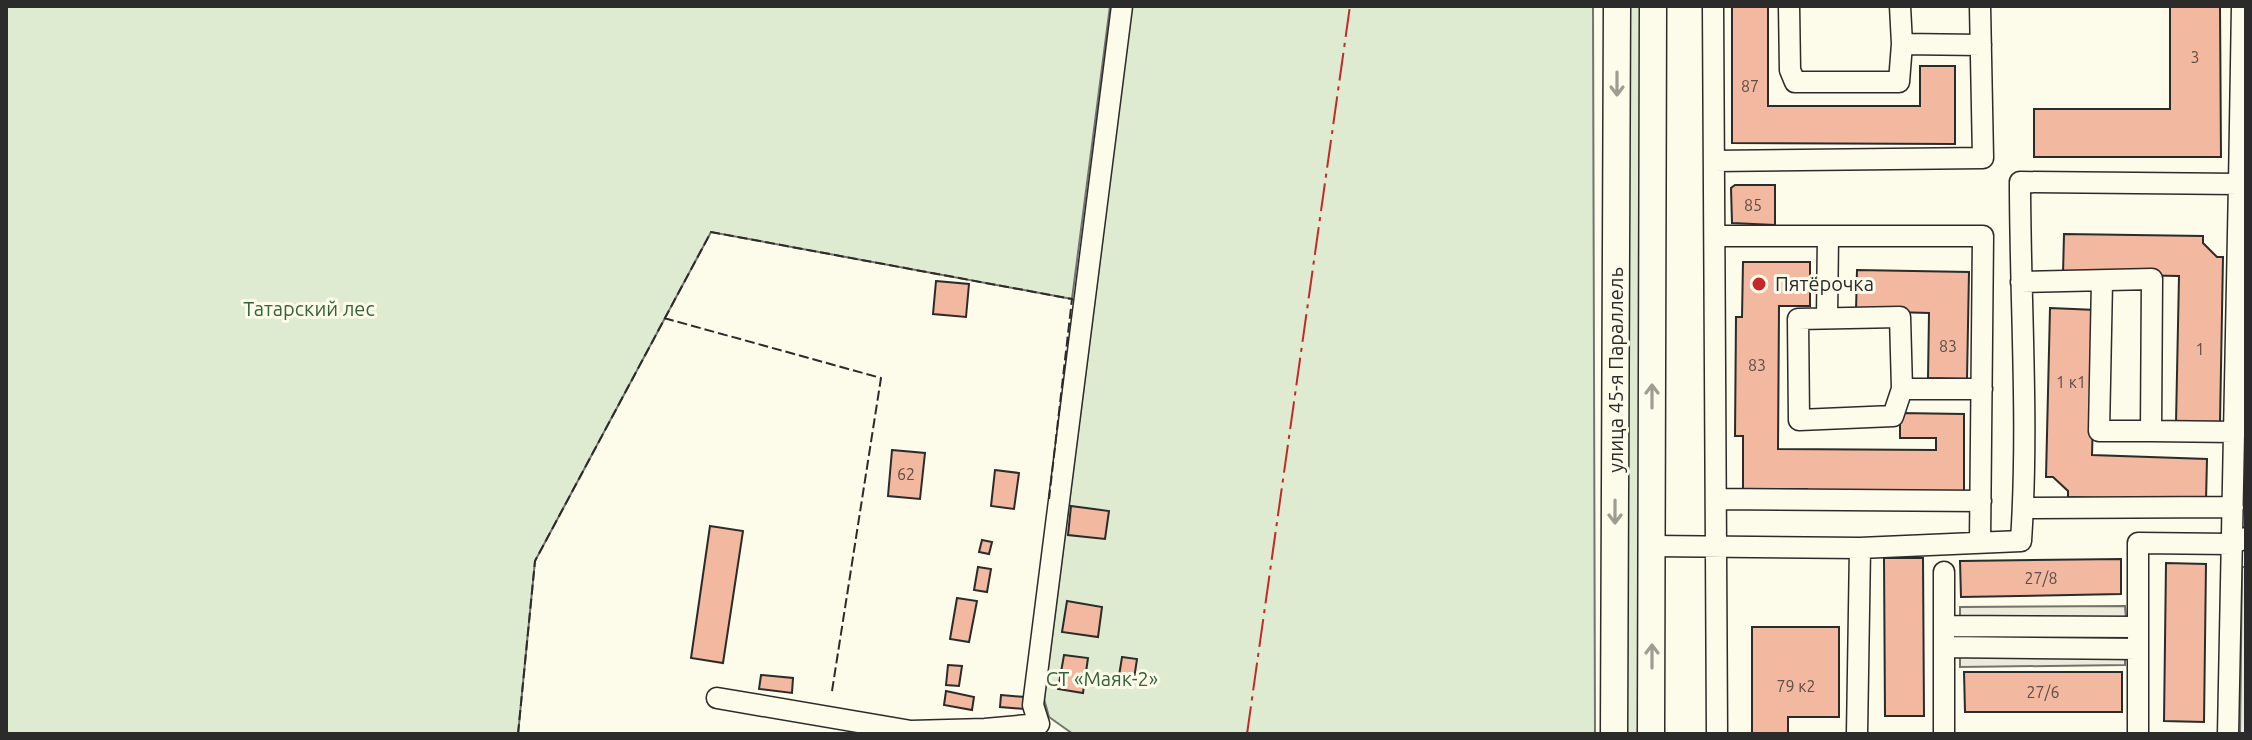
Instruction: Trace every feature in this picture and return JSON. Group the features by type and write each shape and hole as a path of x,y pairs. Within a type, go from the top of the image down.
{"main road":[{"name":"улица 45-я Параллель","path":"1614,734 1617,6"},
{"name":"улица 45-я Параллель","path":"1651,734 1653,6"}],"street":[{"path":"717,698 911,731 1045,729 1033,705 1122,6"},
{"path":"1713,6 1717,734"},
{"path":"1789,6 1790,70 1795,82 1899,82 1902,44 1900,6"},
{"path":"1714,161 1983,158 1980,6"},
{"path":"2228,734 2239,541 2233,507 2242,6"},
{"path":"1902,44 1981,45"},
{"path":"1652,546 1860,548 2021,541 2020,182 2239,184"},
{"path":"1715,236 1983,236 1980,542"},
{"path":"1827,318 1828,236"},
{"path":"2021,282 2152,279 2151,431"},
{"path":"2102,281 2099,431 2235,432"},
{"path":"1900,317 1902,389 1893,416 1799,420 1798,319 1900,317"},
{"path":"1902,389 1982,389"},
{"path":"1716,499 1981,501"},
{"path":"2023,508 2233,507"},
{"path":"2138,734 2138,543 2239,541"},
{"path":"1857,734 1860,548"},
{"path":"1944,572 1944,734"},
{"path":"1944,626 2138,627"},
{"path":"1944,647 2138,649"}],"green space":[{"name":"Татарский лес","path":"6,6 1110,6 1072,299 711,232 535,561 518,734 6,734"},
{"name":"СТ «Маяк-2»","path":"1132,6 1593,6 1595,734 1073,734 1049,717 1044,699"},
{"path":"1624,6 1640,6 1639,734 1624,734"}],"shaded area":[{"path":"2242,567 2246,567 2246,734 2240,734"},
{"path":"2125,606 2126,619 1960,619 1960,607"},
{"path":"2125,653 2125,665 1960,667 1960,654"}],"building":[{"path":"1732,6 1768,6 1768,106 1920,106 1920,66 1955,66 1955,144 1732,143"},
{"path":"2170,6 2220,6 2221,157 2034,157 2034,109 2170,109"},
{"path":"1735,185 1775,185 1775,225 1732,223 1731,188"},
{"path":"2064,234 2203,236 2203,243 2217,257 2223,257 2220,423 2176,423 2179,276 2063,274"},
{"path":"1743,262 1810,262 1810,306 1779,306 1778,449 1936,450 1936,438 1900,438 1900,413 1964,414 1964,495 1743,489 1743,436 1735,436 1736,317 1742,317"},
{"path":"1857,270 1969,272 1967,379 1928,378 1929,313 1856,311"},
{"path":"936,281 969,284 966,317 933,314"},
{"path":"2050,308 2096,310 2092,455 2207,459 2206,501 2068,497 2068,491 2053,477 2046,477"},
{"path":"892,450 925,453 920,499 888,496"},
{"path":"995,470 1019,473 1014,509 991,506"},
{"path":"1071,506 1109,511 1105,539 1068,535"},
{"path":"710,526 743,531 723,663 691,658"},
{"path":"982,540 992,542 989,554 979,552"},
{"path":"1884,558 1923,558 1924,716 1885,716"},
{"path":"2121,559 2121,594 1961,597 1960,561"},
{"path":"2166,563 2206,564 2204,722 2164,721"},
{"path":"978,567 991,569 987,592 974,590"},
{"path":"957,598 977,601 969,642 950,639"},
{"path":"1067,601 1102,607 1098,637 1062,632"},
{"path":"1752,627 1839,627 1839,717 1788,717 1788,734 1752,734"},
{"path":"1064,655 1088,658 1083,693 1058,689"},
{"path":"1122,657 1137,659 1134,679 1119,676"},
{"path":"948,665 962,666 959,686 946,685"},
{"path":"1964,672 2122,672 2122,712 1965,712"},
{"path":"761,675 793,678 792,693 759,689"},
{"path":"946,691 974,697 972,710 944,705"},
{"path":"1001,695 1025,697 1024,709 1000,707"}],"fence":[{"path":"518,734 535,561 711,232 1072,299 1049,499"},
{"path":"664,318 881,378 832,691"}],"power":[{"path":"1247,734 1350,6"}],"place":[{"name":"Пятёрочка","path":"1759,284"}]}
